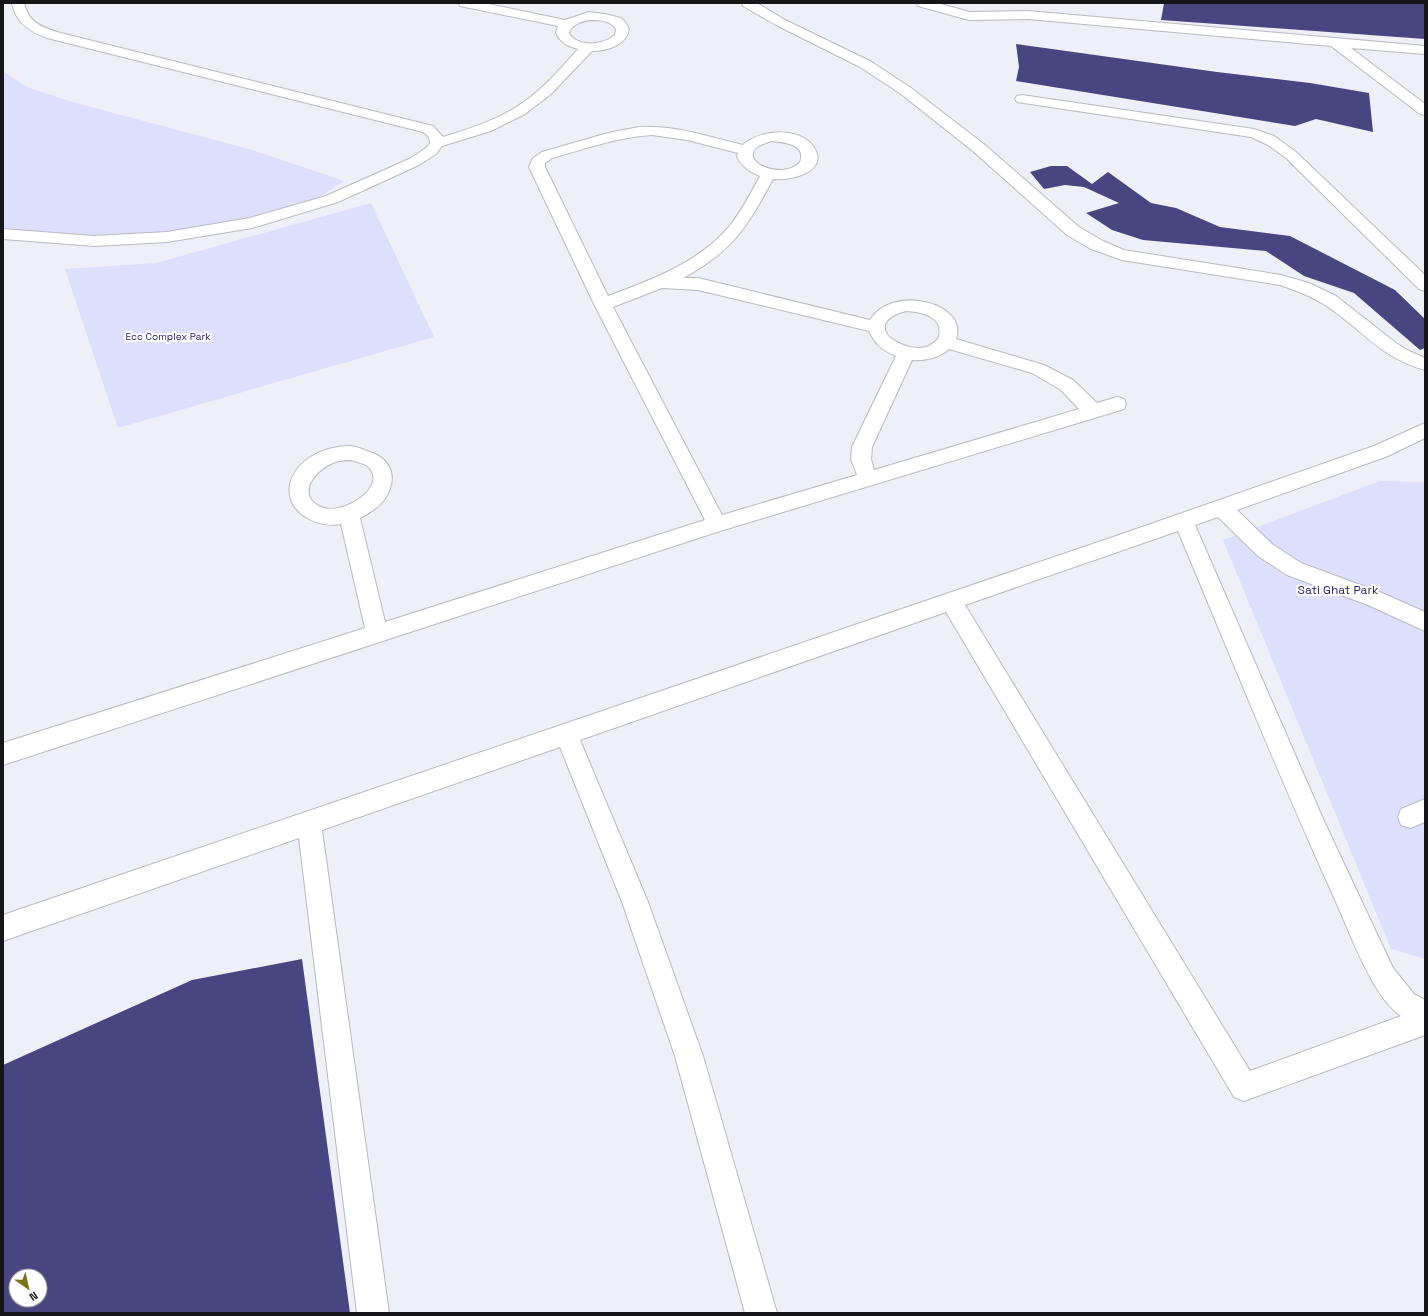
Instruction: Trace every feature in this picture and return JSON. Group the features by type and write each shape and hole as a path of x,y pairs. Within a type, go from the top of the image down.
{"street":[{"path":"18,3 19,12 26,22 38,30 52,35 428,129 436,136 437,143"},
{"path":"466,3 567,24"},
{"path":"748,3 769,17 881,73 918,98 952,125 1073,231 1091,242 1122,255 1281,280 1302,286 1337,304 1406,358 1425,364"},
{"path":"923,3 954,14 969,16 1012,15 1425,50"},
{"path":"1000,3 1012,15"},
{"path":"600,16 616,21 621,25 623,31 622,36 616,41 598,47 588,47 566,41 562,33 567,24 579,18 600,16"},
{"path":"1335,42 1425,111"},
{"path":"3,234 94,241 167,238 252,223 332,199 414,162 431,151 437,143 476,132 506,119 531,104 588,47"},
{"path":"1022,98 1254,133 1268,138 1291,155 1425,285"},
{"path":"717,524 604,304 537,167 538,161 548,155 630,133 652,131 666,132 746,150"},
{"path":"769,138 791,139 800,142 807,148 810,154 810,160 806,166 790,175 768,175 750,167 744,155 746,150 752,144 769,138"},
{"path":"604,304 672,277 698,263 719,247 734,231 768,175"},
{"path":"660,282 698,284 876,327"},
{"path":"905,305 928,308 938,313 949,327 949,335 946,342 939,348 930,352 919,354 906,353 894,349 885,343 878,335 876,327 878,319 885,312 894,307 905,305"},
{"path":"946,342 1038,369 1067,385 1092,411"},
{"path":"868,478 862,466 860,456 862,446 906,353"},
{"path":"3,754 717,524 1117,404"},
{"path":"3,928 1381,451 1425,430"},
{"path":"1221,507 1265,550 1294,569 1375,599 1425,622"},
{"path":"349,514 377,634"},
{"path":"1183,520 1315,828 1384,977 1405,1003 1425,1016"},
{"path":"951,601 1244,1087 1425,1021"},
{"path":"566,734 635,902 689,1056 761,1313"},
{"path":"309,822 373,1313"}],"green space":[{"path":"3,71 27,87 76,103 249,149 344,181 320,197 260,219 152,242 3,236"},
{"name":"Ecc Complex Park","path":"371,203 434,337 118,428 65,269 156,263"},
{"name":"Sati Ghat Park","path":"1380,481 1425,482 1425,959 1391,949 1223,540"}],"building":[{"path":"1164,3 1425,3 1425,39 1161,20"},
{"path":"1016,44 1217,72 1310,83 1369,93 1373,132 1316,119 1295,126 1016,81 1019,67"},
{"path":"1051,166 1067,166 1092,184 1108,172 1151,203 1176,208 1220,227 1290,236 1395,290 1425,319 1425,348 1420,350 1354,293 1304,276 1266,251 1143,240 1112,230 1086,213 1119,203 1084,187 1065,185 1044,189 1030,172"},
{"path":"302,959 350,1313 3,1313 3,1065 192,980"}]}
